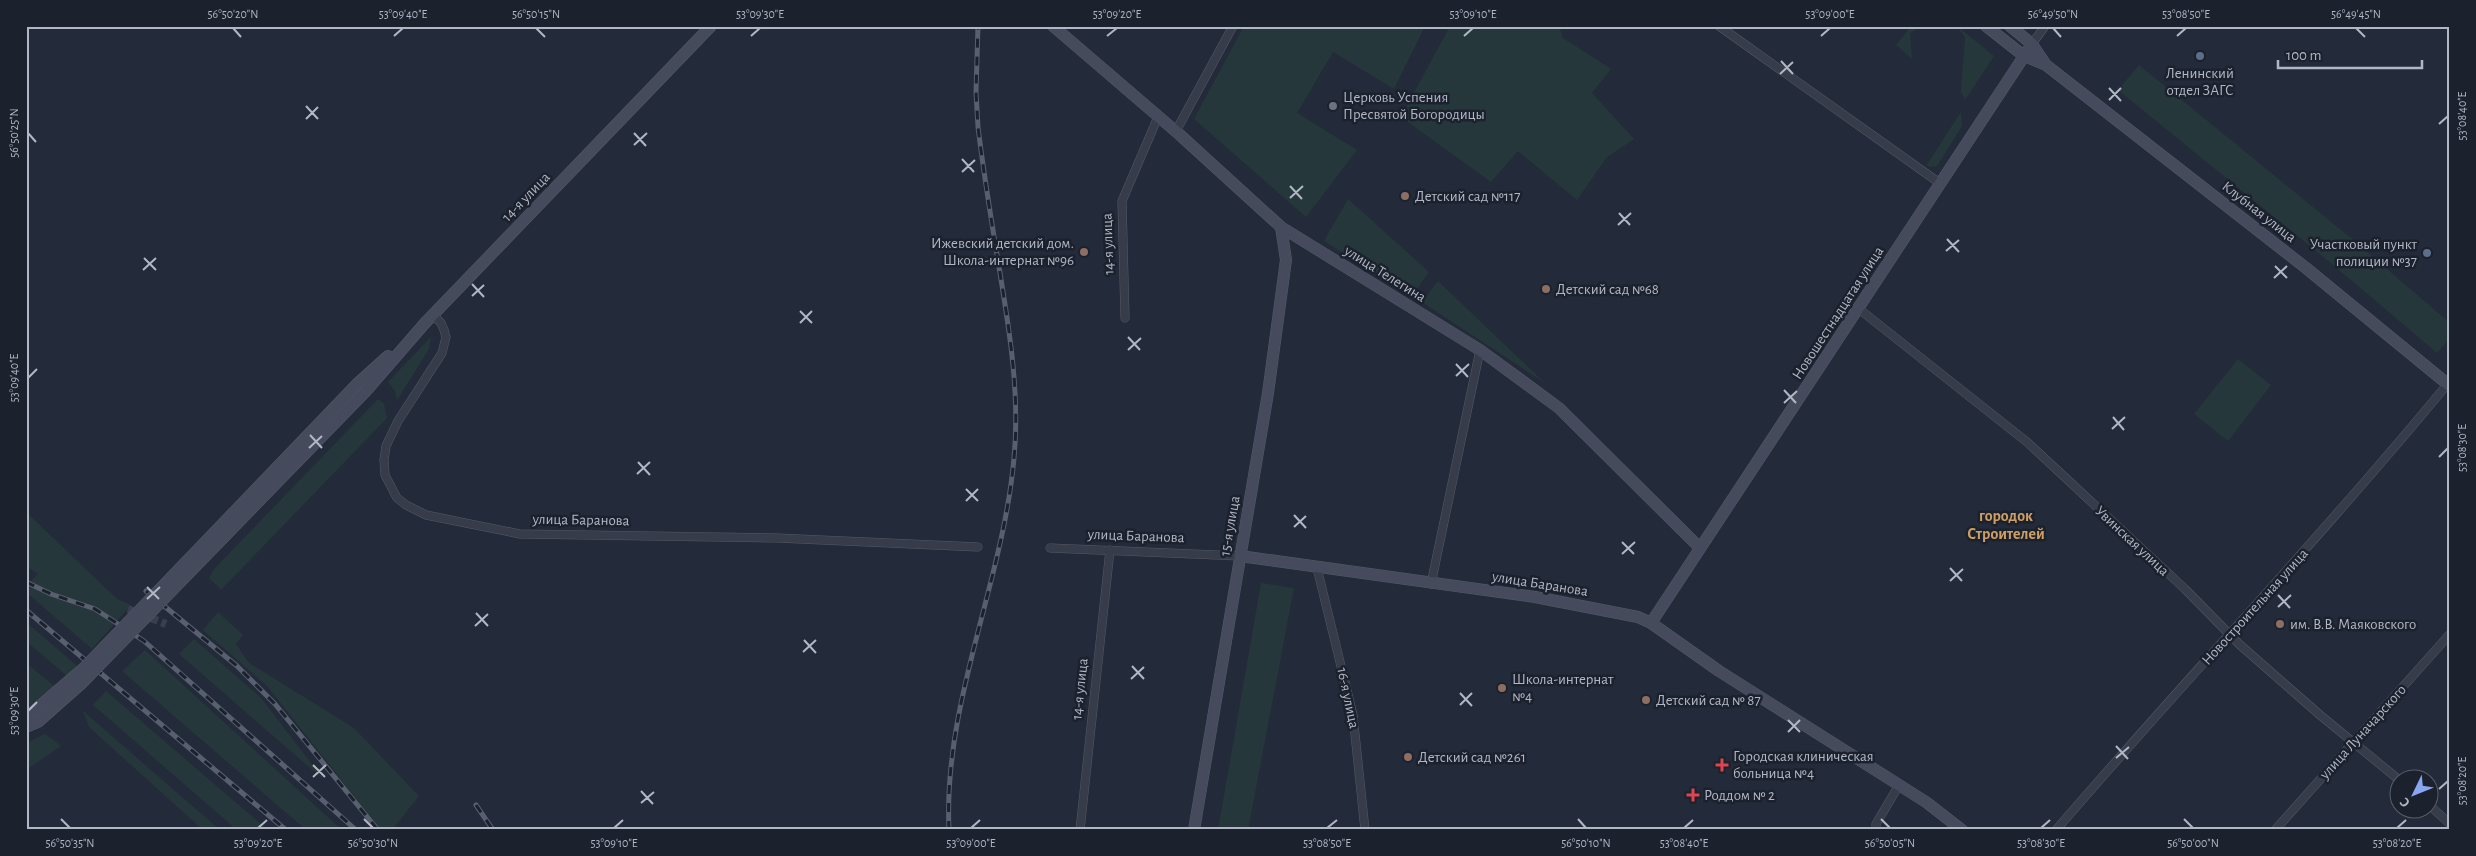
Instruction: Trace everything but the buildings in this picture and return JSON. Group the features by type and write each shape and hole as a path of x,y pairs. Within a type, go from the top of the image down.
{"main road":[{"name":"14-я улица","path":"26,727 32,717 81,684 362,387 711,26"},
{"name":"улица Телегина","path":"1053,26 1176,131 1281,227 1480,350 1559,408 1700,548"},
{"name":"Клубная улица","path":"1986,26 2024,56 2046,65 2313,274 2449,384"},
{"name":"Клубная улица","path":"2010,26 2032,44 2046,65"},
{"name":"Новошестнадцатая улица","path":"1651,623 2032,44"},
{"name":"15-я улица","path":"1194,830 1268,394 1286,260 1281,227"},
{"name":"улица Баранова","path":"1240,556 1535,597 1622,612 1651,623 1719,671 1926,802 1962,830"}],"street":[{"path":"1176,131 1233,26"},
{"path":"1719,26 1941,184"},
{"path":"2032,44 2045,26"},
{"name":"14-я улица","path":"1125,318 1122,201 1158,116"},
{"name":"Увинская улица","path":"1859,309 2027,442 2230,635 2388,771"},
{"name":"улица Баранова","path":"429,319 441,323 446,337 442,353 398,421 386,446 384,460 385,475 397,498 426,515 520,534 777,538 978,547"},
{"path":"1431,584 1480,350"},
{"name":"Новостроительная улица","path":"2056,830 2146,726 2332,520 2449,384"},
{"name":"улица Баранова","path":"1050,548 1240,556"},
{"name":"14-я улица","path":"1080,830 1110,550"},
{"name":"16-я улица","path":"1317,568 1353,715 1365,830"},
{"name":"улица Луначарского","path":"2274,830 2450,634"},
{"path":"1876,830 1876,824 1899,785"},
{"path":"2438,813 2450,824"}],"shaded area":[{"path":"1244,26 1425,26 1394,89 1333,52 1297,113 1357,150 1306,217 1194,119"},
{"path":"1450,26 1559,26 1563,38 1611,69 1592,93 1634,139 1607,157 1577,200 1518,151 1491,182 1401,117"},
{"path":"1911,26 1923,26 1910,33 1912,59 1896,45"},
{"path":"1957,26 1994,56 1965,100 1961,92 1965,37"},
{"path":"2139,65 2352,239 2450,323 2450,338 2437,353 2332,264 2118,90"},
{"path":"1961,112 1962,126 1939,163 1936,167 1926,166"},
{"path":"1348,199 1429,272 1412,296 1324,241"},
{"path":"1438,281 1545,383 1422,302"},
{"path":"431,337 429,349 397,400 395,391 388,382"},
{"path":"2238,359 2271,385 2228,441 2194,414"},
{"path":"378,399 384,404 387,418 221,590 209,578 214,569"},
{"path":"26,512 117,599 131,605 92,649 26,592 26,586 38,574 26,566"},
{"path":"1261,583 1294,588 1248,830 1218,830"},
{"path":"218,612 243,635 236,644 249,663 354,728 419,796 392,830 381,830 267,686 203,630"},
{"path":"26,622 77,666 67,676 26,641"},
{"path":"194,639 261,698 325,781 179,654"},
{"path":"145,650 342,830 306,830 122,671"},
{"path":"26,663 54,686 26,708"},
{"path":"106,691 268,830 237,830 93,705"},
{"path":"83,711 220,830 203,830 89,727"},
{"path":"45,734 61,746 26,770 26,743"}],"tunnel":[{"path":"128,609 166,624"}],"railway":[{"path":"949,830 950,782 955,735 964,689 1008,505 1016,435 1013,365 978,127 976,92 978,26"},
{"path":"26,582 51,594 95,609 144,641 356,830"},
{"path":"146,591 237,666 275,704 378,830"},
{"path":"26,610 286,830"},
{"path":"476,805 493,830"}],"place":[{"name":"Ленинский отдел ЗАГС","path":"2200,56"},
{"name":"Церковь Успения Пресвятой Богородицы","path":"1333,106"},
{"name":"Детский сад №117","path":"1405,196"},
{"name":"Ижевский детский дом. Школа-интернат №96","path":"1084,252"},
{"name":"Участковый пункт полиции №37","path":"2427,253"},
{"name":"Детский сад №68","path":"1546,289"},
{"name":"им. В.В. Маяковского","path":"2280,624"},
{"name":"Школа-интернат №4","path":"1502,688"},
{"name":"Детский сад № 87","path":"1646,700"},
{"name":"Детский сад №261","path":"1408,757"},
{"name":"Городская клиническая больница №4","path":"1722,765"},
{"name":"Роддом № 2","path":"1693,795"}],"district":[{"name":"городок Строителей","path":"2006,525"}]}
